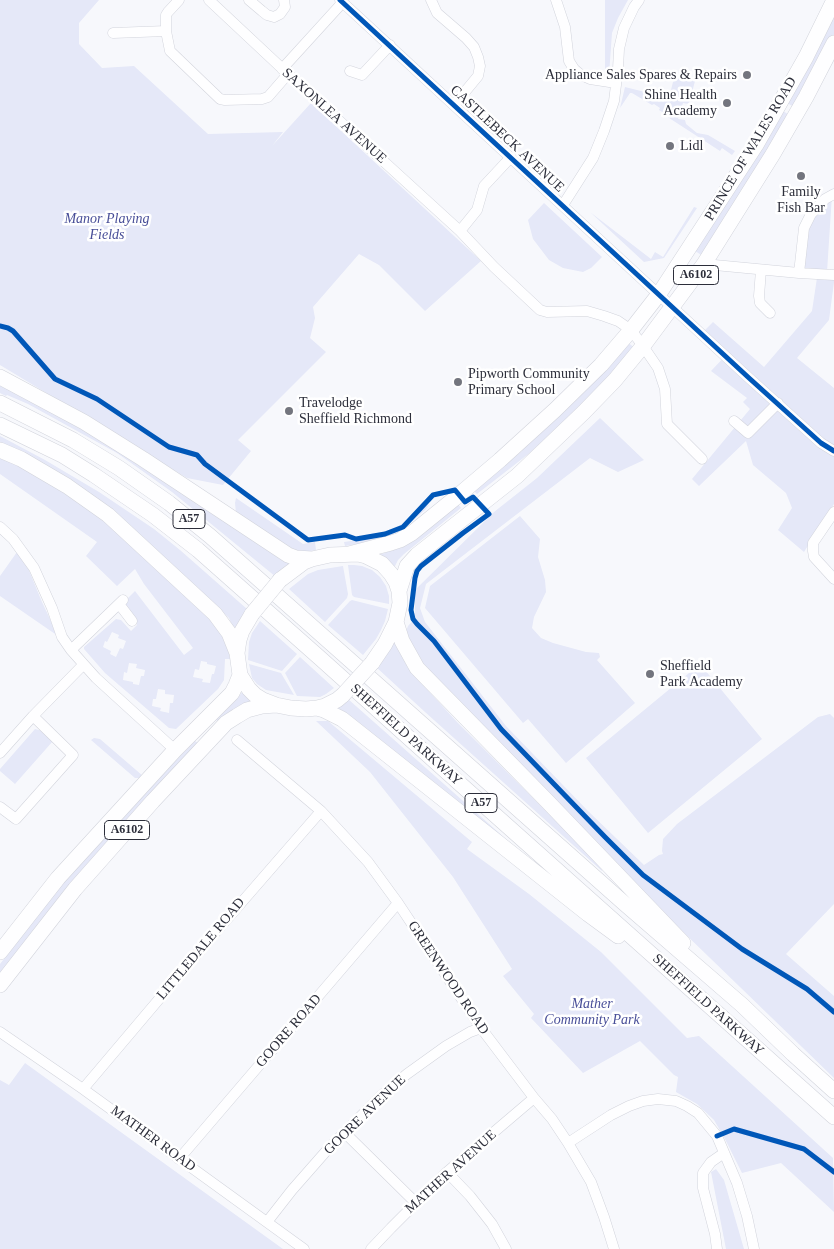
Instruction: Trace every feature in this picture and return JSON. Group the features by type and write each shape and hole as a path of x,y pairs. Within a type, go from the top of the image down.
{"highway":[{"name":"PRINCE OF WALES ROAD","path":"349,554 400,540 412,533 454,500 555,410 631,330 659,294 756,145 796,75 834,0"},
{"name":"PRINCE OF WALES ROAD","path":"399,591 407,566 416,555 517,476 584,412 615,380 643,346 704,264 773,154 834,44"},
{"path":"0,377 84,422 288,555 296,558 312,559"},
{"name":"A57","path":"0,398 36,420"},
{"name":"SHEFFIELD PARKWAY","path":"0,403 73,440 119,468 169,503 210,536 618,898 742,1005 834,1091"},
{"name":"SHEFFIELD PARKWAY","path":"0,426 62,455 94,475 153,515 198,550 834,1117"},
{"path":"0,450 22,459 67,486 108,515 215,614 229,633 237,654"},
{"name":"A6102","path":"349,554 366,556 382,564 391,574 399,591 400,603 396,622 385,644 372,663 343,695 332,703 317,708 291,708 262,700 248,689 240,674 237,654 242,631 252,614 280,580 294,568 312,559 330,555 349,554"},
{"path":"396,622 402,641 417,668 550,803 742,1005"},
{"name":"A6102","path":"0,952 58,878 175,750 232,693 240,674"},
{"name":"A6102","path":"0,985 75,889 153,800 226,723 247,710 276,705"},
{"path":"317,708 342,719 588,914 690,988"}],"street":[{"path":"180,0 166,15 166,31 170,51 220,99 225,100 262,99 268,97 285,72 342,1"},
{"name":"SAXONLEA AVENUE","path":"209,0 285,72 460,231 494,267 540,310 547,312 587,311 618,322 631,330"},
{"path":"249,0 267,15 274,17 280,14 284,7 284,0"},
{"path":"431,0 437,13 470,42 478,56 480,66 478,76 454,105"},
{"path":"556,0 564,27 569,61 574,69 590,79 616,83"},
{"path":"563,205 593,158 604,131 614,101 619,49 624,28 639,0"},
{"name":"CASTLEBECK AVENUE","path":"342,1 659,294"},
{"path":"113,34 166,31"},
{"path":"350,71 362,75 390,45"},
{"path":"460,231 477,210 484,186 511,157"},
{"path":"799,273 804,228 811,214 825,199 834,194"},
{"path":"704,264 834,275"},
{"path":"761,270 758,296 760,303 770,313"},
{"path":"659,294 821,443 834,451"},
{"path":"631,330 658,368 665,389 667,424 702,459"},
{"path":"734,421 748,433 778,403"},
{"path":"834,512 813,543 814,557 834,579"},
{"path":"0,527 13,539 34,568 52,608 62,637 71,650 96,678 175,750"},
{"path":"71,650 121,602 132,621"},
{"path":"2,746 83,665"},
{"path":"0,807 16,819 73,755 33,716"},
{"name":"GREENWOOD ROAD","path":"237,740 320,810 368,862 398,903 481,1028 568,1142 591,1182 614,1249"},
{"name":"LITTLEDALE ROAD","path":"83,1088 320,810"},
{"name":"GOORE ROAD","path":"179,1158 398,903"},
{"name":"GOORE AVENUE","path":"267,1222 292,1190 344,1132 382,1095 446,1046 481,1028"},
{"name":"MATHER ROAD","path":"0,1032 83,1088 304,1249"},
{"name":"MATHER AVENUE","path":"372,1249 447,1172 534,1098"},
{"path":"568,1142 612,1115 643,1101 658,1099 676,1100 688,1106 698,1113 717,1136 737,1182 745,1207 754,1249"},
{"path":"344,1132 416,1203"},
{"path":"717,1249 703,1188 703,1173 711,1162 724,1153"},
{"path":"447,1172 470,1196 492,1224 506,1249"}],"green space":[{"name":"Manor Playing Fields","path":"0,0 99,0 79,23 79,44 102,68 134,66 208,134 283,132 272,146 311,103 481,261 425,311 379,265 359,254 313,307 315,318 310,338 326,352 238,440 251,451 223,485 187,478 0,365"},
{"path":"605,0 628,0 612,33 609,75 605,76"},
{"path":"834,12 834,35 796,108 787,103"},
{"path":"677,77 695,81 689,104 683,103 678,119 685,120 686,124 697,133 708,135 735,151 732,155 722,148 720,151 666,116 654,104 652,105 632,93 630,93 620,108 625,87 669,98 673,82"},
{"path":"783,111 791,116 703,256 695,251"},
{"path":"832,195 827,272 834,273 834,282 829,320 797,358 834,388 834,504 804,552 778,530 792,508 786,493 753,465 746,441 699,486 692,479 750,409 743,402 747,398 711,371 728,353 704,331 713,322 764,367 812,311 818,271 801,270 805,230 814,208"},
{"path":"544,203 602,257 591,268 583,272 563,268 549,260 533,239 528,220"},
{"path":"694,207 697,208 664,258 644,262 590,212 651,259 655,252 663,257"},
{"path":"627,342 635,348 604,384 531,452 477,494 474,491 522,451"},
{"path":"0,384 73,423 294,565 276,577 172,492 117,453 28,404 0,393"},
{"path":"600,418 644,460 618,472 590,458 426,584 420,608 425,622 506,726 588,811 644,865 663,854 663,839 677,824 818,717 830,714 834,718 834,904 786,954 834,996 834,1078 647,897 419,664 406,631 415,618 415,590 494,512 537,478"},
{"path":"0,436 99,492 154,529 180,550 247,609 243,614 244,616 236,634 229,618 177,570 0,444"},
{"path":"0,457 29,470 59,488 114,527 206,610 228,640 230,659 225,659 224,680 218,689 176,729 169,728 105,673 84,647 116,619 121,620 131,631 137,625 137,622 122,604 135,591 184,655 193,648 144,584 135,569 117,586 86,556 97,542 0,474","holes":["112,632 119,635 118,638 126,641 123,649 120,648 116,657 110,654 111,651 103,647 105,641 107,642","201,661 216,666 210,683 202,682 203,679 193,677 195,669 199,670","129,663 137,664 136,668 145,670 139,685 123,680 124,672 127,673","158,689 165,690 165,694 174,695 173,703 170,703 169,713 160,711 161,708 152,706 153,699 156,699"]},
{"path":"236,498 303,544 315,542 316,550 294,551 236,513"},
{"path":"430,504 404,528 393,534 364,543 345,546 344,542 384,536 403,528 423,508"},
{"path":"458,504 461,508 404,554 398,560 393,570 377,556 392,550"},
{"path":"520,516 540,539 538,557 545,580 546,592 534,617 532,628 541,638 553,643 586,652 599,653 600,657 597,660 635,703 566,763 528,719 523,723 425,608 430,586"},
{"path":"17,552 28,568 58,636 0,596 0,576"},
{"path":"348,565 362,566 372,570 380,577 386,586 389,604 354,597 352,595"},
{"path":"343,566 347,598 325,622 289,589 308,574 318,570"},
{"path":"352,600 388,609 381,630 363,655 328,625"},
{"path":"260,621 297,654 282,671 248,660 249,642 252,633"},
{"path":"393,639 408,668 422,684 458,723 601,866 602,871 376,667"},
{"path":"300,657 334,688 320,697 297,696 285,673"},
{"path":"249,664 281,673 294,695 266,690 257,684 252,678"},
{"path":"700,664 762,739 648,833 586,758"},
{"path":"243,691 253,700 235,709 220,722 216,720 237,699"},
{"path":"348,699 532,862 333,707"},
{"name":"Mather Community Park","path":"316,721 328,721 472,842 467,849 529,894 601,952 687,1038 699,1036 833,1158 834,1212 781,1163 742,1173 714,1120 697,1104 676,1092 678,1077 640,1041 583,1073 531,1018 534,1014 503,976 512,969 453,877 370,772"},
{"path":"35,729 43,731 53,741 15,784 0,769"},
{"path":"94,738 100,739 143,776 135,778 91,740"},
{"path":"195,741 198,743 0,977 0,964 68,877 116,822"},
{"path":"25,1063 283,1249 0,1249 0,1080 9,1085"},
{"path":"716,1169 724,1180 744,1249 726,1249 711,1172"}],"cycle path":[{"path":"340,0 749,378 821,443 834,451"},
{"path":"0,326 13,331 55,379 97,399 169,447 197,455 205,464 308,540 345,535 356,539 385,534 403,527 433,495 455,490 465,502 473,497 489,514 417,571 411,610 413,619 434,641 501,729 643,875 742,949 807,989 834,1012"},
{"path":"717,1136 734,1129 804,1149 834,1172"}],"place":[{"name":"Appliance Sales Spares & Repairs","path":"747,75"},
{"name":"Shine Health Academy","path":"727,103"},
{"name":"Lidl","path":"670,146"},
{"name":"Family Fish Bar","path":"801,176"},
{"name":"Pipworth Community Primary School","path":"458,382"},
{"name":"Travelodge Sheffield Richmond","path":"289,411"},
{"name":"Sheffield Park Academy","path":"650,674"}]}
